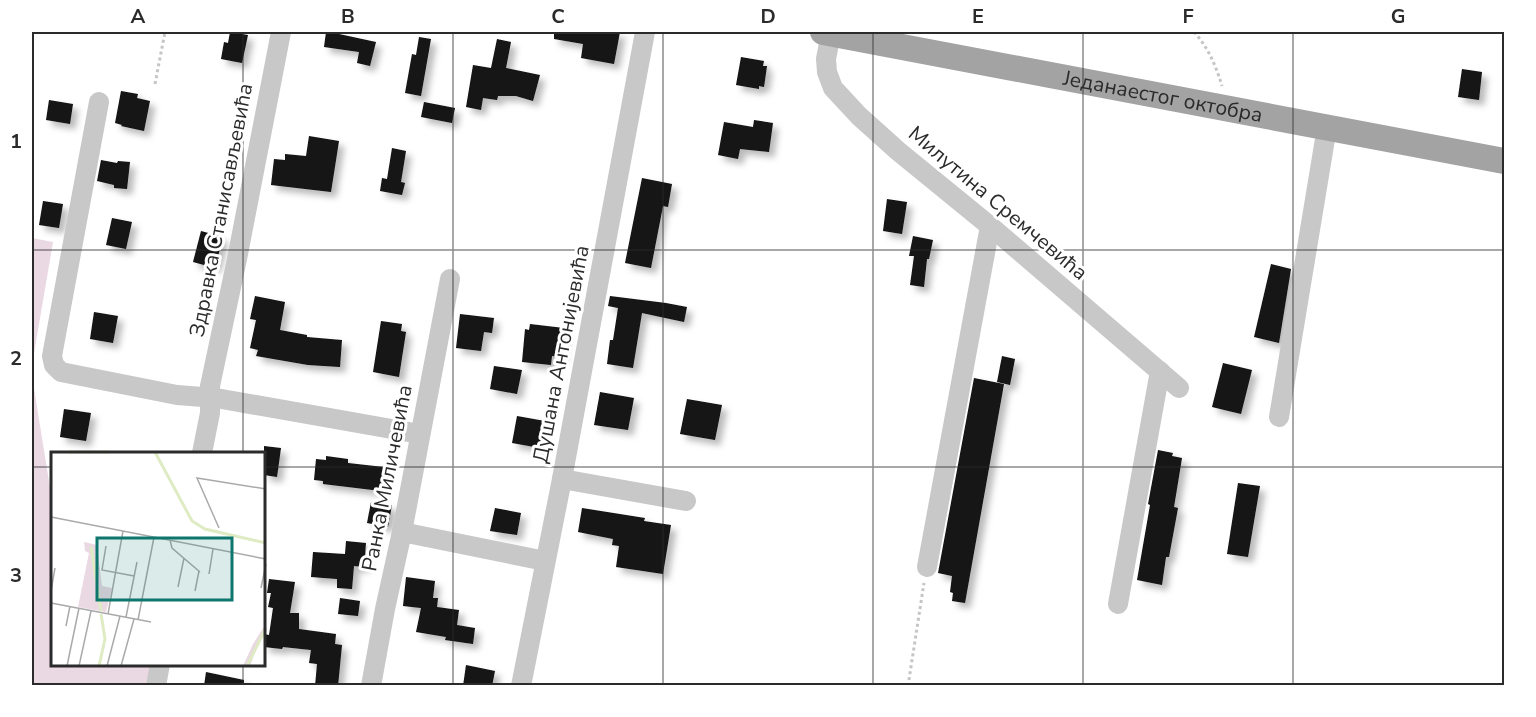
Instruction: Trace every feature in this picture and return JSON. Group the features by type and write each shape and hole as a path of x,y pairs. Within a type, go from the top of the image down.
{"main road":[{"name":"Једанаестог октобра","path":"827,32 1504,161"}],"street":[{"name":"Здравка Станисављевића","path":"202,452 210,413 210,386 237,259 280,32"},
{"name":"Душана Антонијевића","path":"521,686 645,32"},
{"name":"Милутина Сремчевића","path":"827,32 827,72 833,88 859,116 1179,388"},
{"path":"99,102 52,356 54,365 61,372 177,395 210,398 420,434"},
{"path":"1280,417 1328,127"},
{"path":"927,567 990,226"},
{"name":"Ранка Миличевића","path":"371,686 450,279"},
{"path":"1118,604 1160,371"},
{"path":"562,479 686,501"},
{"path":"402,532 545,561"},
{"path":"156,686 160,666"}],"path":[{"path":"155,84 165,32"},
{"path":"1194,32 1213,58 1228,108"},
{"path":"908,686 927,567"}],"shaded area":[{"path":"32,238 53,242 32,365"},
{"path":"32,376 51,494 51,666 151,666 146,685 32,685"}],"building":[{"path":"230,32 248,35 242,63 221,59 224,42 228,43"},
{"path":"326,32 339,32 339,34 376,42 370,66 357,63 359,52 324,47"},
{"path":"554,32 620,32 614,64 581,58 583,44 554,39"},
{"path":"419,37 431,39 421,96 405,93 412,54 416,55"},
{"path":"497,39 511,42 506,68 540,75 533,101 516,96 498,96 497,100 483,98 481,110 466,107 473,65 491,68"},
{"path":"741,57 764,61 763,66 767,66 764,87 759,86 759,89 736,85"},
{"path":"1462,69 1482,72 1479,100 1458,97"},
{"path":"121,91 138,94 137,98 150,101 144,131 115,123"},
{"path":"49,100 73,104 70,124 46,120"},
{"path":"424,102 455,108 452,123 421,117"},
{"path":"754,120 773,123 769,152 740,149 738,159 718,155 724,122 753,127"},
{"path":"309,136 339,141 331,192 271,185 274,159 285,160 285,154 306,156"},
{"path":"392,148 406,151 401,182 405,183 402,195 380,191 382,178 387,179"},
{"path":"101,160 117,163 118,161 130,162 127,189 114,188 114,185 97,181"},
{"path":"642,178 672,184 668,207 663,206 651,268 625,263"},
{"path":"887,199 907,202 902,234 883,231"},
{"path":"43,201 63,204 59,228 39,225"},
{"path":"112,218 132,222 126,249 106,245"},
{"path":"201,231 223,237 215,268 193,262"},
{"path":"913,236 933,240 929,259 927,259 924,287 910,285 914,256 909,256"},
{"path":"1271,264 1291,269 1279,343 1254,337"},
{"path":"255,296 285,302 280,330 307,335 307,337 342,340 340,367 308,365 256,356 258,350 250,348 256,320 250,319"},
{"path":"610,296 687,307 684,322 642,313 633,368 607,364 618,308 608,306"},
{"path":"94,312 118,316 113,343 90,339"},
{"path":"460,314 494,318 492,333 484,332 481,351 456,348"},
{"path":"381,321 402,324 401,331 406,332 399,377 373,372"},
{"path":"530,324 564,328 561,357 552,356 551,365 522,362 525,329 529,330"},
{"path":"1002,356 1015,359 1010,385 997,382"},
{"path":"1223,363 1252,370 1241,414 1212,407"},
{"path":"494,366 522,370 517,394 490,389"},
{"path":"974,378 1004,384 965,603 952,601 953,593 950,592 952,576 938,573"},
{"path":"600,392 634,398 628,430 594,425"},
{"path":"687,399 722,405 715,440 680,434"},
{"path":"64,409 91,413 86,441 60,437"},
{"path":"517,416 545,421 540,448 512,443"},
{"path":"264,446 281,448 277,477 266,475 266,452 264,452"},
{"path":"1158,450 1173,453 1172,456 1182,458 1174,507 1178,508 1162,585 1137,580"},
{"path":"326,456 348,459 348,463 384,467 381,491 323,484 323,481 314,480 316,459 326,460"},
{"path":"1238,483 1260,486 1248,557 1227,554"},
{"path":"371,502 392,505 388,527 367,523"},
{"path":"495,508 521,513 517,535 490,531"},
{"path":"582,508 645,518 644,521 671,525 663,574 616,567 619,546 612,545 613,539 578,532"},
{"path":"346,541 366,543 364,567 354,566 352,589 337,588 337,579 311,577 313,552 345,554"},
{"path":"406,577 435,581 433,598 438,598 437,607 459,610 457,625 475,628 473,644 445,640 446,637 416,632 421,608 403,606"},
{"path":"269,579 295,582 290,613 299,613 299,629 336,634 335,644 342,645 338,686 315,686 317,664 309,663 311,650 266,647 266,634 269,635 273,608 268,607 271,593 267,593"},
{"path":"340,598 360,601 358,616 338,614"},
{"path":"466,665 495,671 492,686 463,686"},
{"path":"206,672 244,680 244,686 204,686"}]}
